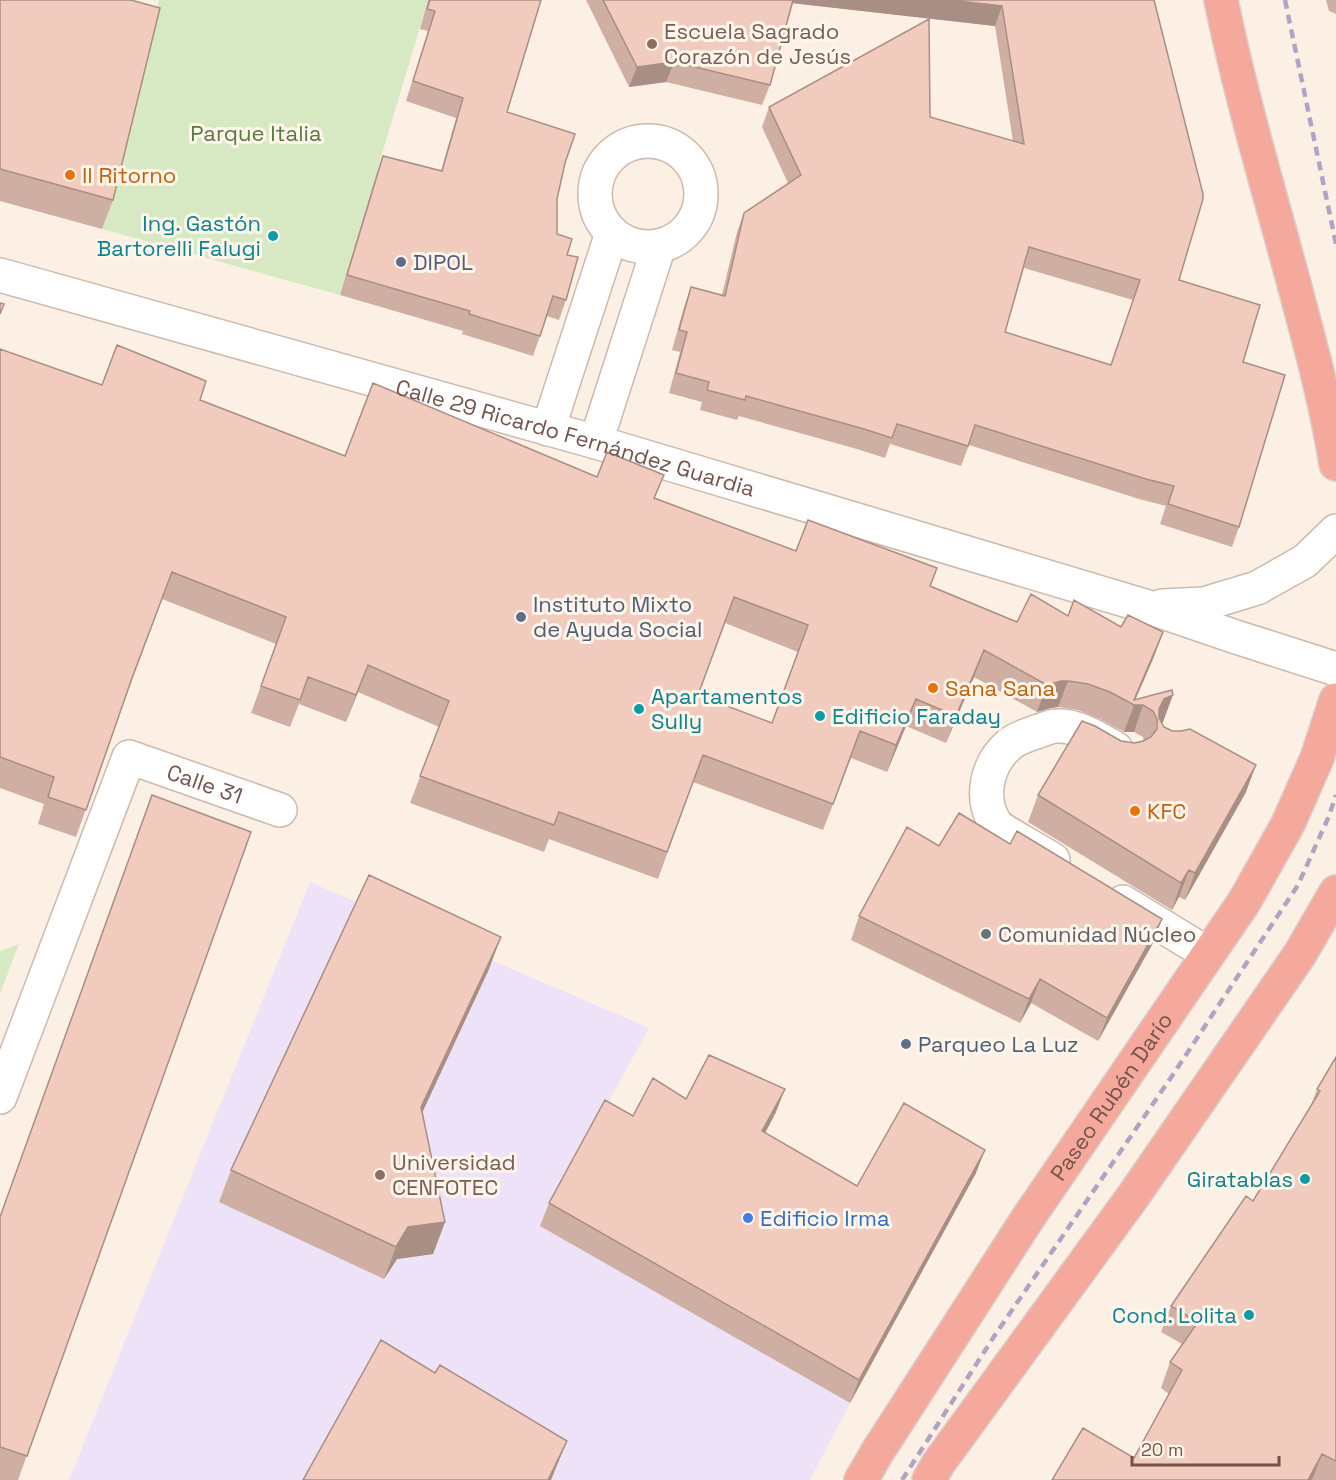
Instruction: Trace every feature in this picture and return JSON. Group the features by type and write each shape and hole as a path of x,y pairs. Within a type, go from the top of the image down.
{"highway":[{"path":"1221,0 1231,48 1331,430 1336,464"},
{"name":"Paseo Rubén Darío","path":"861,1480 1028,1218 1244,902 1288,824 1317,758 1336,700"},
{"path":"929,1480 938,1464 1134,1195 1256,1020 1300,954 1336,892"}],"street":[{"path":"637,141 654,141 669,145 683,154 694,167 700,182 701,199 696,215 687,229 675,240 658,246 642,247 626,243 612,233 602,220 596,204 595,188 599,172 621,147 637,141"},
{"path":"548,429 612,233"},
{"path":"596,442 658,246"},
{"name":"Calle 29 Ricardo Fernández Guardia","path":"0,275 596,442 1148,607 1336,669"},
{"name":"Calle 29 Ricardo Fernández Guardia","path":"1148,607 1204,604 1257,588 1305,561 1336,531"},
{"path":"1129,750 1121,752 1093,735 1075,729 1056,726 1032,733 1011,742 996,759 987,784 986,804 996,825 1208,954"},
{"name":"Calle 31","path":"0,1097 129,757 280,810"}],"shaded area":[{"name":"Universidad CENFOTEC","path":"310,882 649,1028 541,1226 850,1403 810,1480 69,1480"}],"green space":[{"name":"Parque Italia","path":"159,0 428,0 340,295 102,229"},
{"path":"19,944 0,994 0,951"}],"building":[{"path":"0,0 131,0 160,8 113,200 0,169"},
{"path":"430,0 541,0 507,112 575,134 565,163 557,199 557,234 572,239 567,255 578,257 566,300 553,296 540,336 469,314 470,311 347,275 383,156 442,171 463,98 413,81 435,11 427,9"},
{"path":"603,0 793,0 770,85 674,62 637,67"},
{"path":"949,0 1154,0 1203,194 1179,280 1260,305 1243,362 1285,375 1239,527 1168,504 1174,486 975,425 968,446 897,424 892,438 746,396 745,400 707,390 709,382 676,373 687,332 679,330 691,287 725,296 744,213 801,175 769,107 929,19 930,117 1024,144 1002,6","holes":["1029,247 1140,280 1111,365 1005,332"]},
{"path":"117,345 206,381 200,400 345,456 373,383 597,477 607,452 664,475 654,498 796,551 808,520 937,568 930,586 1017,622 1031,594 1068,616 1074,600 1121,627 1128,615 1163,632 1134,700 1172,690 1173,695 1164,699 1159,709 1159,718 1164,727 1172,731 1190,729 1256,765 1195,873 1189,870 1181,883 1038,795 1082,721 1121,741 1135,743 1151,737 1157,729 1157,719 1153,711 1088,684 1061,681 1047,685 984,650 956,716 916,699 896,745 860,731 833,804 703,755 667,852 559,812 554,825 420,776 449,701 368,665 356,695 308,677 300,700 261,686 286,617 172,572 86,810 48,797 54,777 0,757 0,349 102,385","holes":["734,597 808,625 772,723 698,695"]},
{"path":"152,795 251,832 27,1456 0,1447 0,1217"},
{"name":"Comunidad Núcleo","path":"959,813 1010,844 1017,831 1162,919 1107,1018 1040,979 1029,999 859,916 907,827 939,846"},
{"path":"369,875 501,937 421,1107 445,1222 408,1227 396,1247 231,1170"},
{"name":"Edificio Irma","path":"709,1055 785,1089 762,1131 857,1186 904,1103 985,1150 859,1380 549,1203 605,1100 633,1116 653,1078 686,1099"},
{"path":"1336,1057 1336,1461 1322,1454 1308,1480 1052,1480 1083,1428 1134,1458 1182,1370 1170,1362 1198,1322 1171,1306 1246,1196 1253,1201 1320,1091 1317,1089"},
{"path":"381,1340 435,1373 440,1365 567,1441 548,1480 303,1480"}],"railway":[{"path":"1285,0 1336,244"},
{"path":"902,1480 995,1335 1172,1076 1298,885 1336,795"}],"place":[{"name":"Escuela Sagrado Corazón de Jesús","path":"652,44"},
{"name":"Il Ritorno","path":"70,175"},
{"name":"Ing. Gastón Bartorelli Falugi","path":"273,236"},
{"name":"DIPOL","path":"401,262"},
{"name":"Instituto Mixto de Ayuda Social","path":"521,617"},
{"name":"Sana Sana","path":"933,688"},
{"name":"Apartamentos Sully","path":"639,709"},
{"name":"Edificio Faraday","path":"820,716"},
{"name":"KFC","path":"1135,811"},
{"name":"Comunidad Núcleo","path":"986,934"},
{"name":"Parqueo La Luz","path":"906,1044"},
{"name":"Universidad CENFOTEC","path":"380,1175"},
{"name":"Giratablas","path":"1305,1179"},
{"name":"Edificio Irma","path":"748,1218"},
{"name":"Cond. Lolita","path":"1249,1315"}]}
